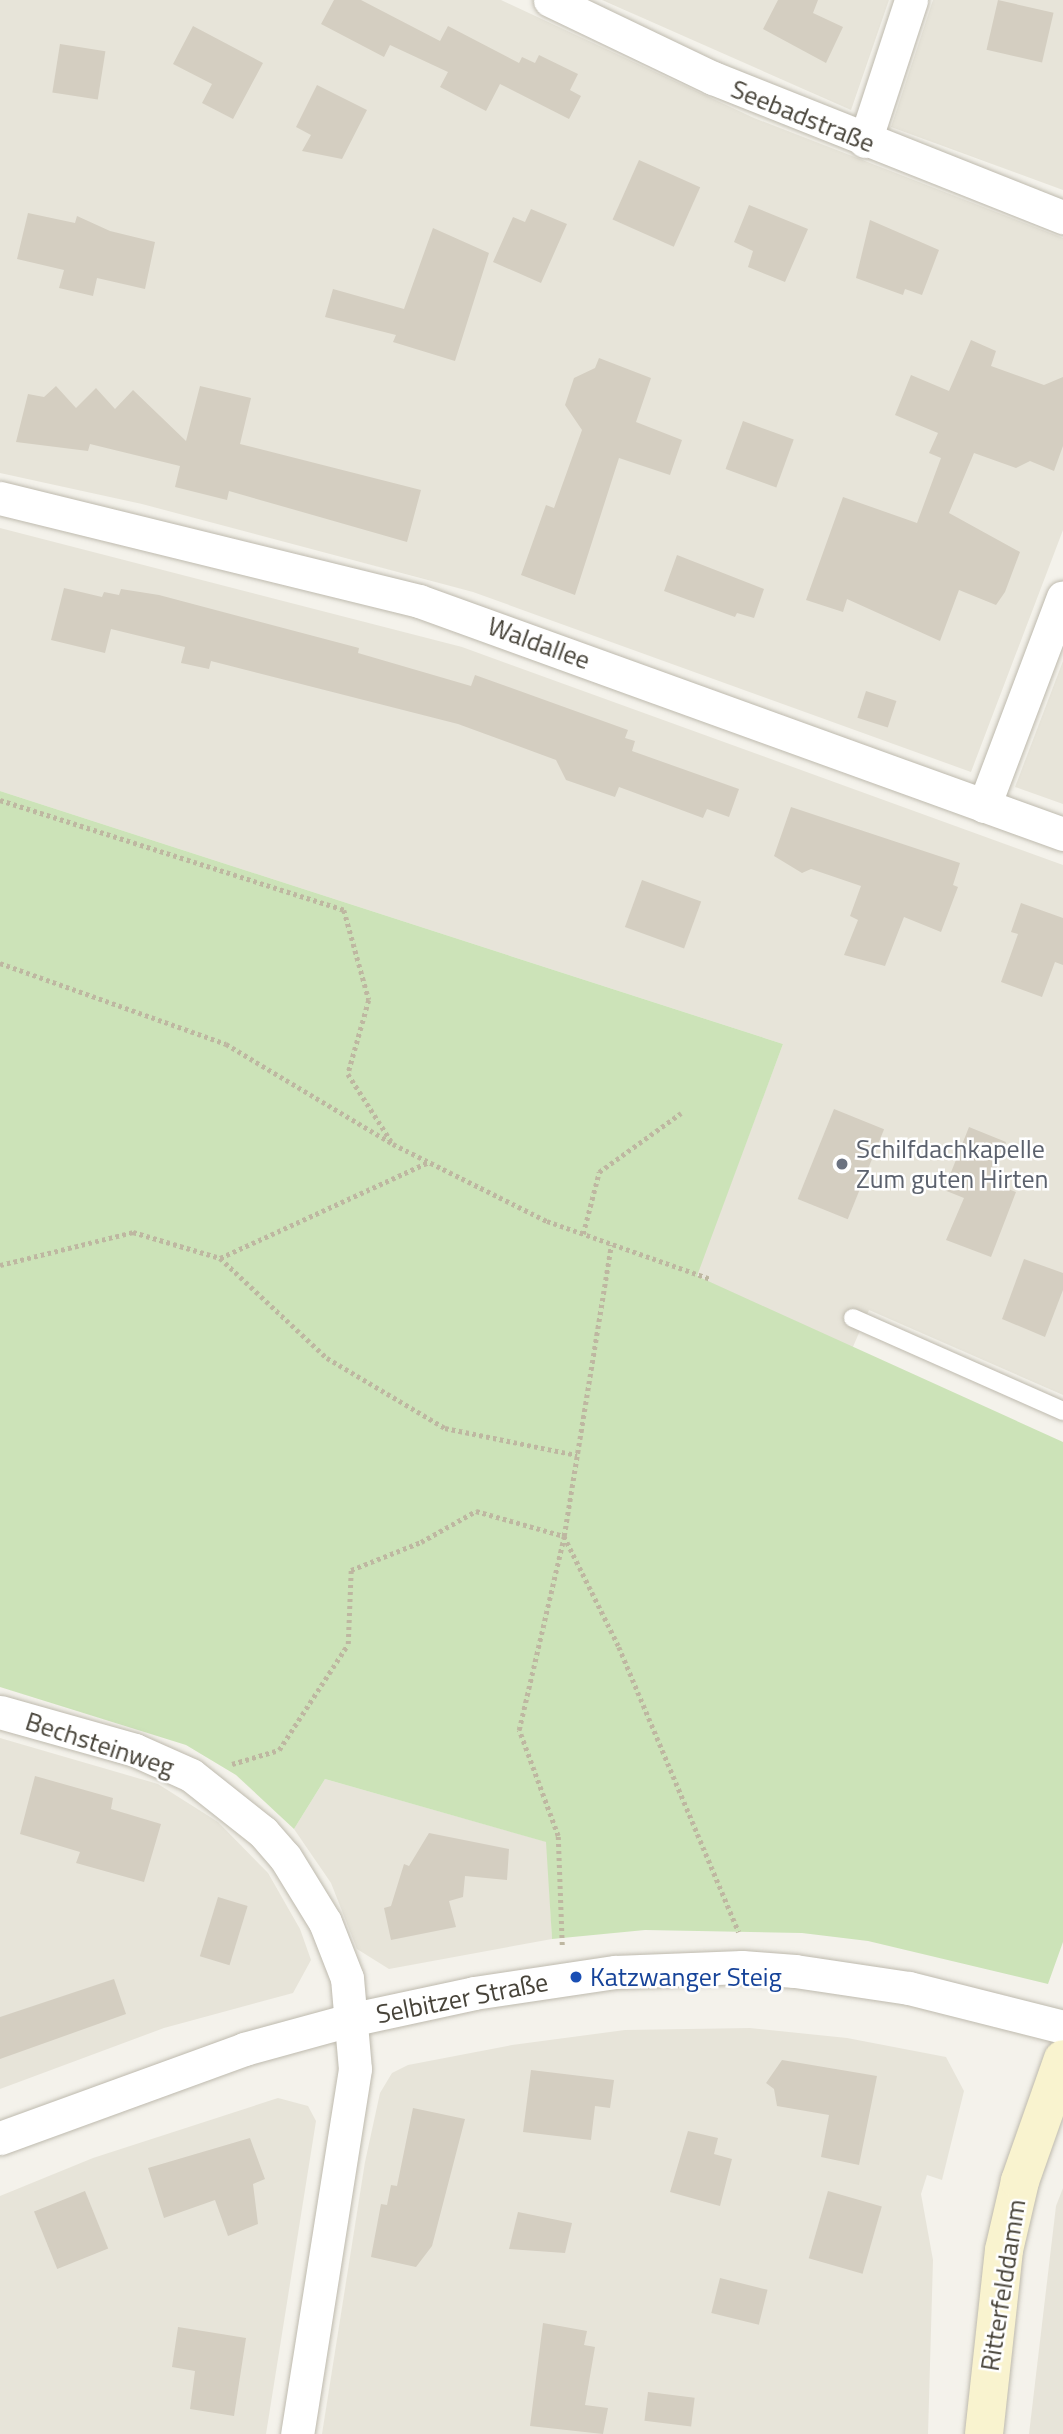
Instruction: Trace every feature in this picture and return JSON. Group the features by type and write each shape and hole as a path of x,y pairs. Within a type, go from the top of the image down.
{"main road":[{"name":"Ritterfelddamm","path":"984,2434 1004,2250 1020,2181 1063,2059"}],"street":[{"name":"Seebadstraße","path":"550,0 713,78 865,141 1063,217"},
{"path":"865,141 911,0"},
{"name":"Waldallee","path":"0,498 419,601 1063,834"},
{"path":"984,806 1063,597"},
{"name":"Bechsteinweg","path":"0,1712 135,1750 191,1776 263,1832 298,1875 347,1978 354,2019"},
{"name":"Selbitzer Straße","path":"0,2138 244,2049 354,2019 565,1979 665,1968 741,1967 909,1988 1063,2027"},
{"path":"297,2434 355,2069 354,2019"}],"lane":[{"path":"853,1318 1063,1411"}],"path":[{"path":"0,800 344,910 369,1000 348,1074 393,1144"},
{"path":"0,962 226,1044 429,1163 583,1234 711,1279"},
{"path":"583,1234 598,1172 681,1113"},
{"path":"220,1258 429,1163"},
{"path":"0,1265 132,1232 220,1258 327,1358 446,1428 578,1455"},
{"path":"565,1979 558,1836 519,1730 564,1536 611,1244"},
{"path":"191,1776 279,1750 348,1644 351,1570 421,1542 476,1511 564,1536 619,1647 740,1934 741,1967"}],"shaded area":[{"path":"0,0 501,0 754,118 1063,238 1063,530 971,772 473,592 142,504 0,473"},
{"path":"602,0 889,0 851,110"},
{"path":"933,0 1063,0 1063,190 891,127"},
{"path":"0,528 462,647 1063,865 1063,1395 869,1310 852,1349 696,1276 783,1044 0,791"},
{"path":"1063,661 1063,804 1015,787"},
{"path":"0,1738 158,1784 218,1822 268,1873 300,1929 311,1960 293,1993 164,2028 0,2089"},
{"path":"325,1779 547,1842 552,1939 389,1969 357,1949 331,1883 294,1829"},
{"path":"750,2028 847,2038 946,2057 964,2091 942,2180 927,2175 921,2194 933,2260 928,2434 322,2434 365,2162 380,2093 392,2073 408,2065 512,2045 625,2030"},
{"path":"278,2098 308,2106 316,2121 266,2434 0,2434 0,2196 93,2158"},
{"path":"1063,2188 1063,2434 1029,2434 1056,2206"}],"green space":[{"path":"0,791 783,1044 697,1276 1063,1442 1063,1942 1048,1984 868,1941 802,1933 645,1930 552,1939 546,1842 325,1779 294,1829 236,1775 186,1745 0,1687"}],"building":[{"path":"334,0 361,0 440,41 448,26 519,63 522,57 535,63 539,55 578,74 570,90 581,96 569,119 500,84 486,111 440,87 448,72 390,45 384,57 321,24"},
{"path":"778,0 818,0 813,13 843,27 826,63 763,29"},
{"path":"998,0 1054,13 1042,63 987,50"},
{"path":"193,26 263,63 233,119 202,103 212,84 173,64"},
{"path":"60,44 105,51 98,100 52,92"},
{"path":"317,85 367,110 342,159 302,151 311,135 296,127"},
{"path":"639,160 700,187 674,247 613,219"},
{"path":"749,205 808,229 785,282 748,267 753,251 734,242"},
{"path":"531,209 567,224 541,283 493,262 513,217 525,222"},
{"path":"28,213 75,223 77,216 110,231 155,242 145,289 97,278 93,296 59,288 64,270 17,259"},
{"path":"870,220 939,250 922,295 905,289 903,295 856,278"},
{"path":"433,228 489,253 455,361 393,342 396,335 325,317 333,289 404,309"},
{"path":"971,340 996,351 991,366 1044,385 1063,377 1063,446 1054,471 1030,461 1016,468 974,453 949,513 1020,552 1005,592 996,605 959,590 940,641 847,599 843,612 806,600 843,497 917,523 941,458 929,453 938,433 895,415 911,375 949,391"},
{"path":"599,358 651,378 636,422 682,440 670,475 619,458 575,595 521,575 546,505 554,508 582,430 565,405 574,378 595,368"},
{"path":"56,386 76,408 96,388 115,409 133,390 186,441 200,386 251,398 240,444 421,490 407,542 229,491 227,500 175,487 180,466 90,444 88,451 16,442 28,394 44,397"},
{"path":"743,421 794,439 776,487 726,469"},
{"path":"677,555 764,589 754,618 737,613 735,617 664,591"},
{"path":"64,588 102,597 104,592 119,595 121,589 159,595 359,648 358,653 471,686 475,675 628,730 625,738 635,741 632,751 739,789 729,817 707,809 703,818 619,787 615,797 566,780 556,760 458,724 211,661 209,669 181,663 185,647 111,629 105,653 51,640"},
{"path":"866,691 896,701 888,728 857,718"},
{"path":"791,807 960,863 953,885 958,887 941,932 904,917 885,966 844,955 858,920 850,916 861,886 811,869 802,873 774,856"},
{"path":"642,880 701,902 684,949 625,927"},
{"path":"1021,903 1063,918 1063,965 1055,962 1042,997 1001,982 1018,934 1011,932"},
{"name":"Schilfdachkapelle Zum guten Hirten","path":"834,1109 884,1129 848,1219 798,1199"},
{"path":"969,1127 1006,1142 992,1183 1016,1192 991,1257 946,1240 964,1198 944,1190"},
{"path":"1024,1259 1063,1273 1063,1290 1045,1337 1002,1319"},
{"path":"35,1776 113,1798 111,1809 161,1824 144,1882 76,1863 80,1852 20,1834"},
{"path":"429,1833 509,1849 507,1880 465,1876 463,1897 449,1901 456,1927 391,1940 384,1908 391,1906 404,1864 409,1866"},
{"path":"218,1897 248,1906 230,1965 200,1956"},
{"path":"114,1979 126,2014 0,2059 0,2017"},
{"path":"782,2060 877,2076 859,2165 821,2157 829,2115 777,2106 774,2089 766,2083"},
{"path":"531,2070 614,2080 610,2108 595,2106 591,2140 523,2132"},
{"path":"413,2108 465,2119 432,2246 416,2267 371,2257 381,2204 387,2205 391,2185 397,2186"},
{"path":"688,2131 718,2138 714,2154 732,2159 720,2206 670,2192"},
{"path":"250,2138 265,2179 253,2184 258,2224 228,2236 215,2200 164,2218 148,2168"},
{"path":"85,2191 108,2248 57,2269 34,2212"},
{"path":"828,2191 882,2206 863,2274 809,2258"},
{"path":"518,2212 572,2223 565,2253 509,2249"},
{"path":"720,2278 768,2290 759,2325 711,2313"},
{"path":"543,2323 587,2331 584,2345 595,2347 585,2405 608,2408 603,2434 530,2426"},
{"path":"178,2327 246,2338 234,2416 190,2409 195,2371 172,2367"},
{"path":"648,2392 695,2398 691,2427 644,2421"}],"place":[{"name":"Schilfdachkapelle Zum guten Hirten","path":"842,1164"},
{"name":"Katzwanger Steig","path":"576,1977"}]}
